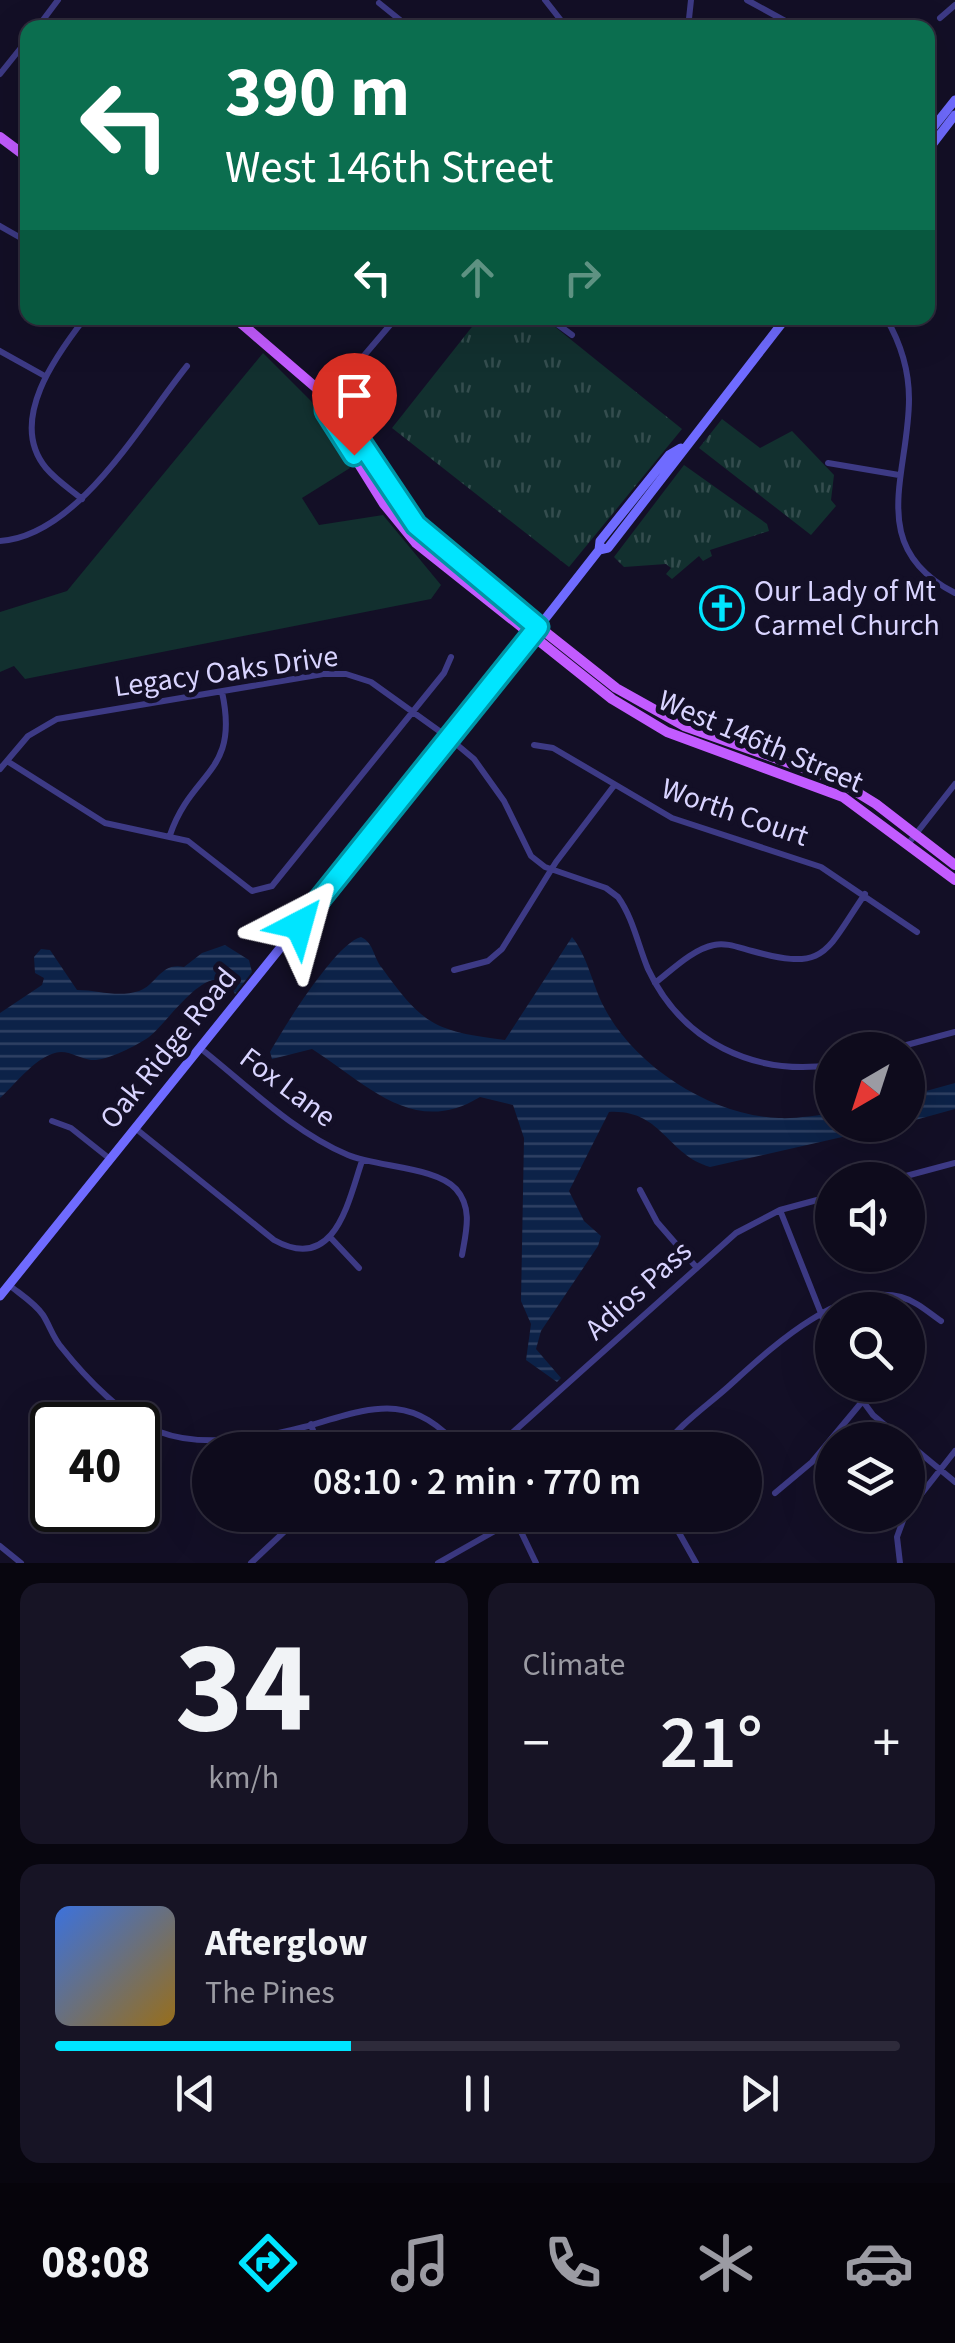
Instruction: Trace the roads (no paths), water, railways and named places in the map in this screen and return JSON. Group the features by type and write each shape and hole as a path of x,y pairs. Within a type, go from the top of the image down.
{"main road":[{"name":"West 146th Street","path":"244,325 286,357 326,400 326,411 408,534 442,567 534,632 653,725 819,785 955,865"},
{"name":"West 146th Street","path":"912,839 955,880"}],"street":[{"path":"42,20 58,0"},
{"path":"545,0 561,20"},
{"path":"747,0 783,20"},
{"path":"379,4 400,20"},
{"path":"940,18 955,5"},
{"path":"0,74 20,49"},
{"path":"935,125 955,100"},
{"path":"935,141 955,116"},
{"path":"80,325 43,375 35,445 46,468 82,499"},
{"path":"326,400 390,325"},
{"path":"558,325 572,335"},
{"name":"Oak Ridge Road","path":"0,1296 4,1281 110,1159 534,632 599,550 600,541 669,456 682,448 780,325"},
{"path":"889,325 902,353 909,393 896,512 904,541 930,576 955,592"},
{"path":"0,351 43,375"},
{"path":"0,541 40,532 82,499 186,366"},
{"path":"828,463 899,475"},
{"path":"7,761 106,823 170,835 196,846 252,891 261,892 272,886 451,657"},
{"name":"Legacy Oaks Drive","path":"0,769 28,736 57,720 346,674 371,682 474,759 504,800 531,856 552,869"},
{"path":"170,835 181,809 226,747 228,731 222,692"},
{"name":"Worth Court","path":"534,744 552,748 672,818 821,866 917,932"},
{"path":"912,839 955,784"},
{"path":"454,970 488,961 502,949 552,869 613,787"},
{"path":"552,869 606,888 618,897 656,983 684,1021 742,1059 796,1068 815,1066"},
{"path":"656,983 712,945 738,947 791,962 810,960 831,944 865,894"},
{"path":"925,1040 955,1032"},
{"name":"Fox Lane","path":"200,1048 307,1133 362,1160 436,1176 455,1188 467,1211 462,1255"},
{"path":"52,1121 71,1128 110,1159"},
{"path":"135,1128 280,1244 306,1248 330,1237 342,1220 362,1160"},
{"path":"925,1171 955,1163"},
{"path":"640,1190 658,1222 697,1268"},
{"name":"Adios Pass","path":"513,1432 736,1234 780,1210 815,1201"},
{"path":"780,1210 815,1297"},
{"path":"330,1237 358,1268"},
{"path":"4,1281 42,1312 66,1353 150,1428 198,1439 311,1424 365,1408 399,1408 433,1422 443,1432"},
{"path":"925,1309 941,1320"},
{"path":"681,1432 782,1338 815,1318"},
{"path":"775,1493 812,1462 861,1402 883,1422"},
{"path":"311,1424 313,1432"},
{"path":"925,1489 955,1451"},
{"path":"925,1458 955,1482"},
{"path":"252,1563 284,1532"},
{"path":"438,1563 490,1532"},
{"path":"522,1532 536,1563"},
{"path":"679,1532 696,1563"},
{"path":"900,1532 897,1544 900,1563"},
{"path":"0,1546 21,1563"}],"water":[{"path":"361,937 368,943 396,987 433,1022 462,1033 505,1040 572,937 617,1029 655,1068 702,1098 728,1108 785,1118 815,1115 815,1142 820,1142 710,1167 695,1161 641,1118 609,1112 569,1191 584,1221 601,1236 598,1246 541,1331 536,1349 561,1378 557,1382 526,1360 531,1324 521,1301 524,1138 513,1105 480,1097 456,1108 433,1112 412,1109 371,1090 312,1049 272,1059 270,1052 311,987 350,943"},
{"path":"225,945 249,960 252,972 235,994 226,982 204,984 137,1045 98,1060 65,1052 52,1054 36,1063 0,1098 0,1013 42,985 44,978 35,973 34,957 41,949 50,950 77,990 123,994 139,991 169,968 184,967 202,953"},
{"path":"955,1083 955,1109 925,1117 925,1091"}],"place":[{"name":"Our Lady of Mt Carmel Church","path":"722,608"}]}
